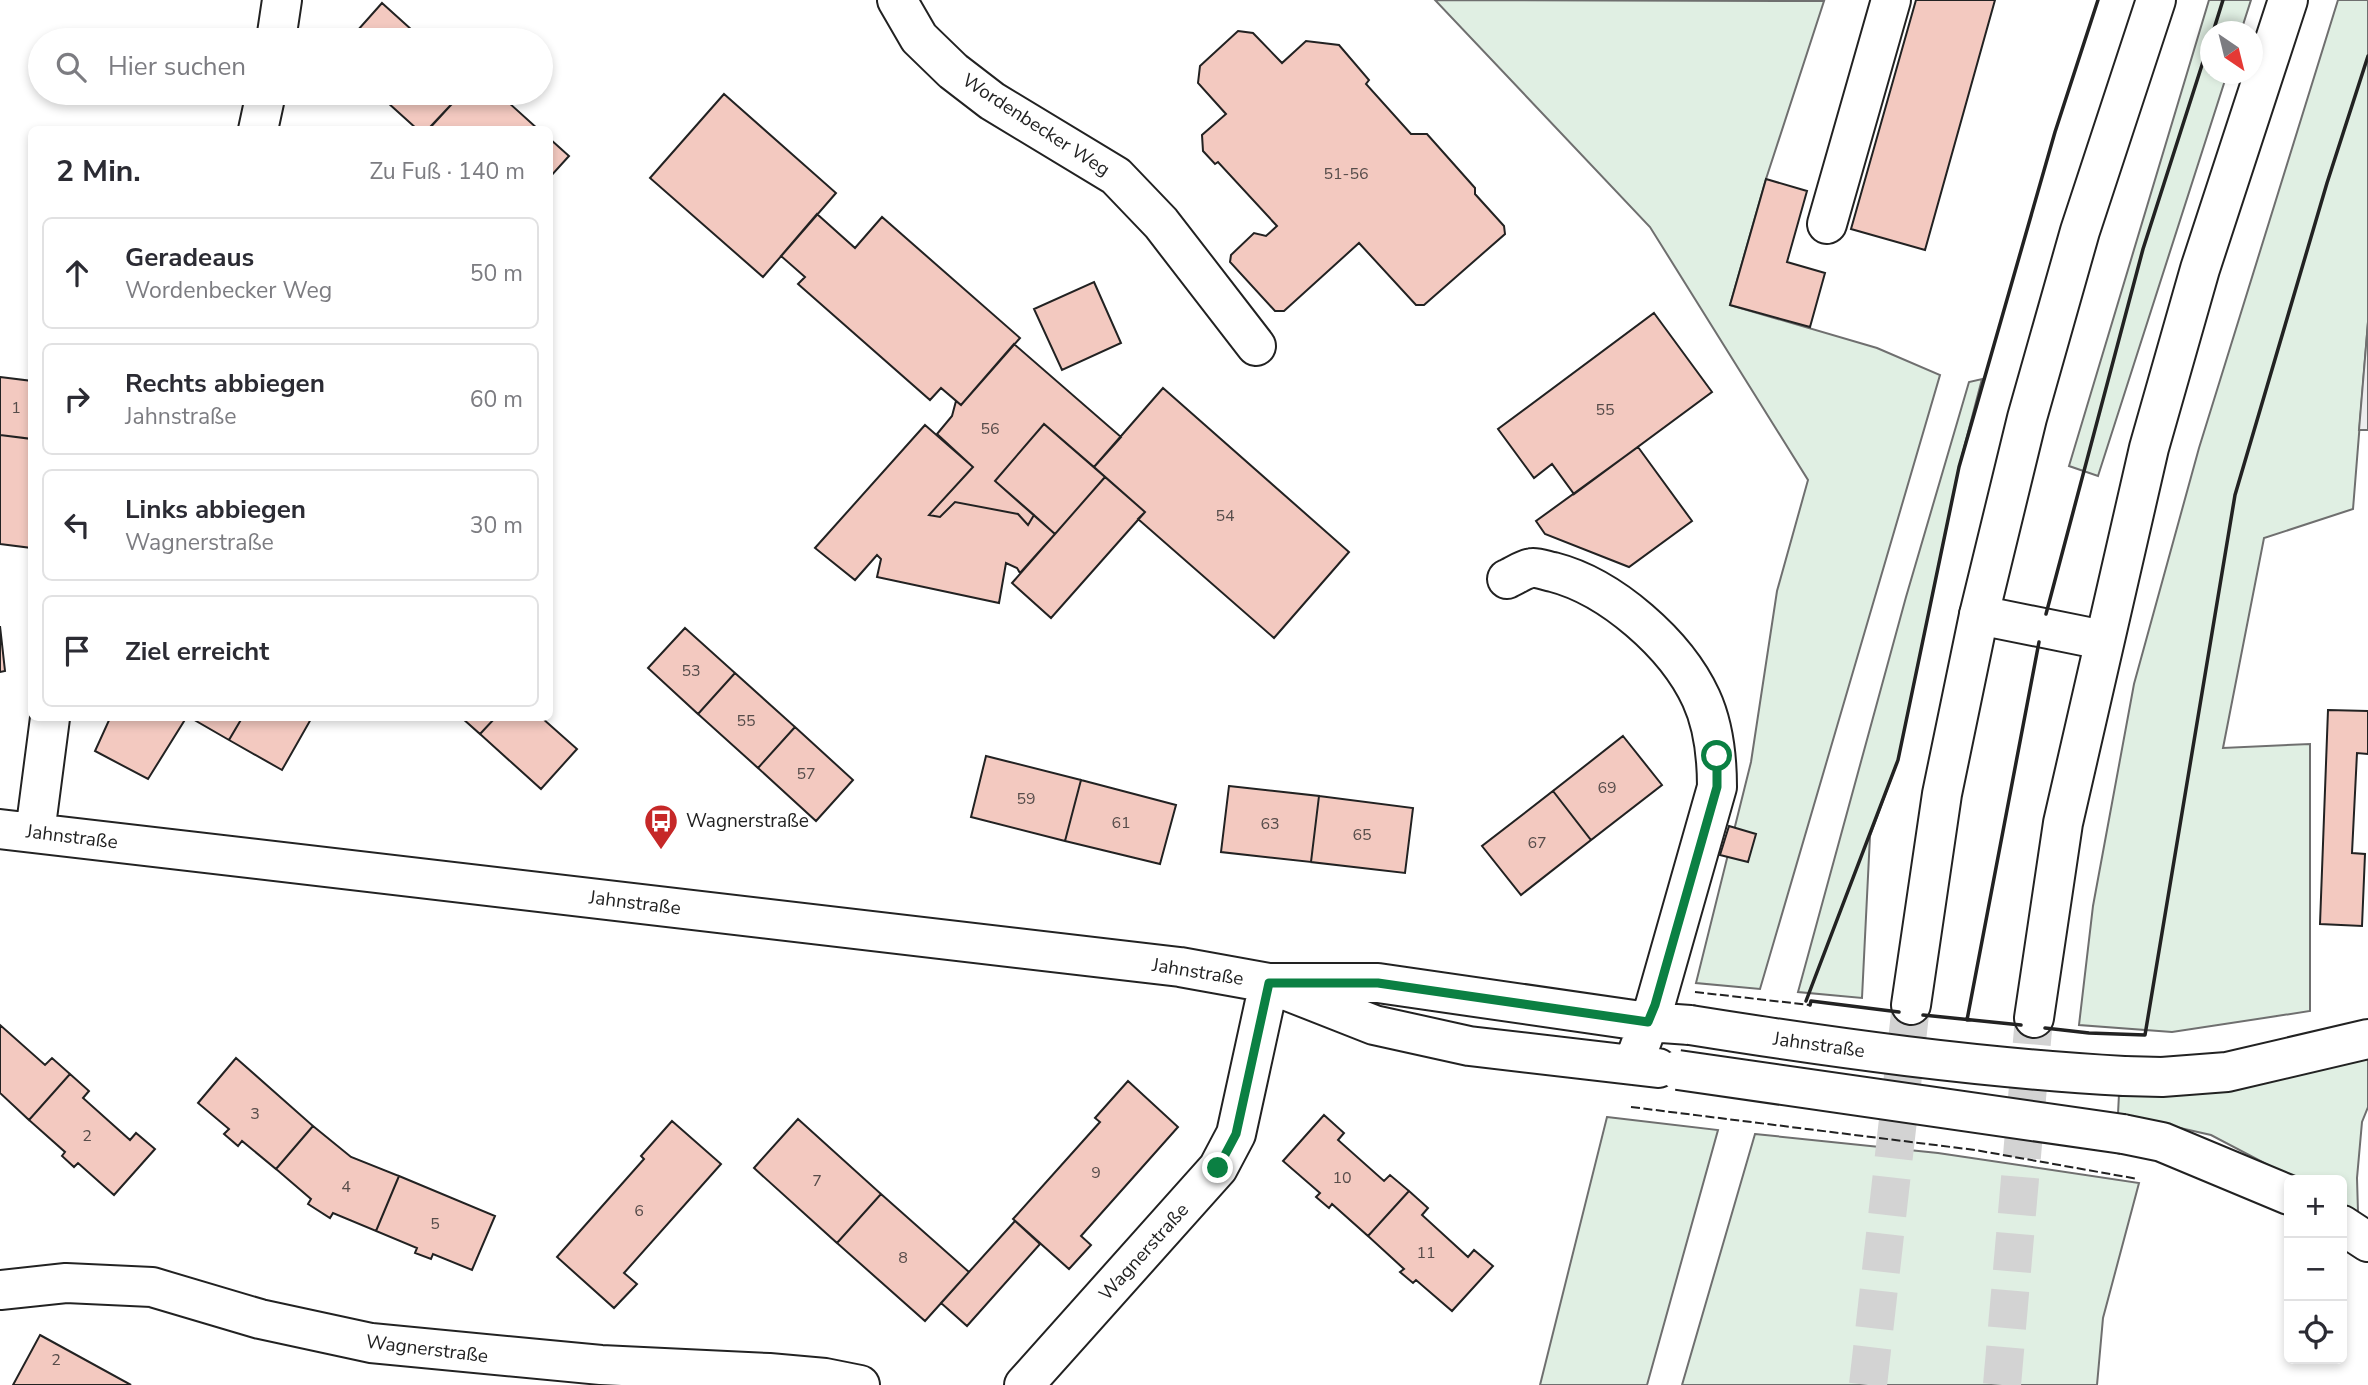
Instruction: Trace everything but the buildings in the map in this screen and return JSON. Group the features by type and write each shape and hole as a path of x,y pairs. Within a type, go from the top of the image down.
{"main road":[{"path":"278,28 282,0"},
{"name":"Wordenbecker Weg","path":"897,0 919,38 953,71 992,101 1116,176 1161,223 1256,346"},
{"path":"1827,224 1891,0"},
{"path":"1911,1005 1942,794 1979,615 2027,418 2080,231 2156,0"},
{"path":"2034,1018 2063,823 2149,448 2185,320 2288,0"},
{"path":"259,126 263,105"},
{"path":"1507,579 1532,568 1566,576 1597,591 1622,608 1669,648 1701,698 1708,717 1717,756 1717,787 1655,1005 1633,1065"},
{"path":"1979,615 2103,640"},
{"path":"17,831 49,721"},
{"name":"Jahnstraße","path":"17,831 1180,967 1269,983 1378,983 1648,1022 1690,1025 1817,1046 2023,1070 2162,1077 2228,1072 2368,1039"},
{"name":"Jahnstraße","path":"1269,983 1374,1025 1469,1046 1678,1070 2123,1134 2162,1142 2284,1193"},
{"name":"Wagnerstraße","path":"1024,1385 1218,1168 1236,1134 1269,983"},
{"path":"2347,1228 2368,1242"},
{"name":"Wagnerstraße","path":"0,1290 66,1283 152,1287 260,1319 370,1343 601,1366 675,1377 769,1373 825,1378 860,1385"}],"green space":[{"path":"1435,0 1824,1 1766,179 1730,305 1877,348 1940,375 1760,989 1696,983 1751,762 1777,591 1808,480 1650,227"},
{"path":"2209,0 2251,0 2244,21 2203,21"},
{"path":"2338,0 2368,0 2368,322 2353,509 2264,538 2223,748 2310,744 2310,1011 2172,1032 2079,1025 2093,906 2134,684 2199,448"},
{"path":"2200,30 2200,84 2224,84 2098,476 2069,466"},
{"path":"1982,379 1959,467 1898,760 1870,836 1862,998 1798,992 1906,597 1969,382"},
{"path":"2368,1058 2368,1107 2362,1122 2357,1178 2358,1212 2347,1206 2347,1175 2287,1175 2211,1135 2118,1114 2119,1094"},
{"path":"1607,1117 1718,1130 1647,1385 1540,1385"},
{"path":"1755,1134 1938,1153 2139,1183 2103,1318 2097,1385 1682,1385"}],"shaded area":[{"path":"2368,322 2368,430 2359,430"}],"tunnel":[{"path":"1868,1385 1911,1005"},
{"path":"2002,1385 2034,1018"}],"fence":[{"path":"1695,992 1810,1005"},
{"path":"1631,1107 1975,1150 2138,1179"}],"wall":[{"path":"1806,1001 1898,760 1959,467 2055,132 2098,0"},
{"path":"2216,21 2223,0"},
{"path":"2045,1028 2145,1035 2235,495 2327,183 2368,56"},
{"path":"2046,614 2143,249 2200,71"},
{"path":"1967,1020 2039,642"},
{"path":"1810,1005 1811,1001 1899,1012"},
{"path":"1923,1015 2021,1025"}],"place":[{"name":"Wagnerstraße","path":"661,851"}],"route":[{"path":"1218,1168 1236,1134 1269,983 1378,983 1648,1022 1717,787 1717,756"}]}
